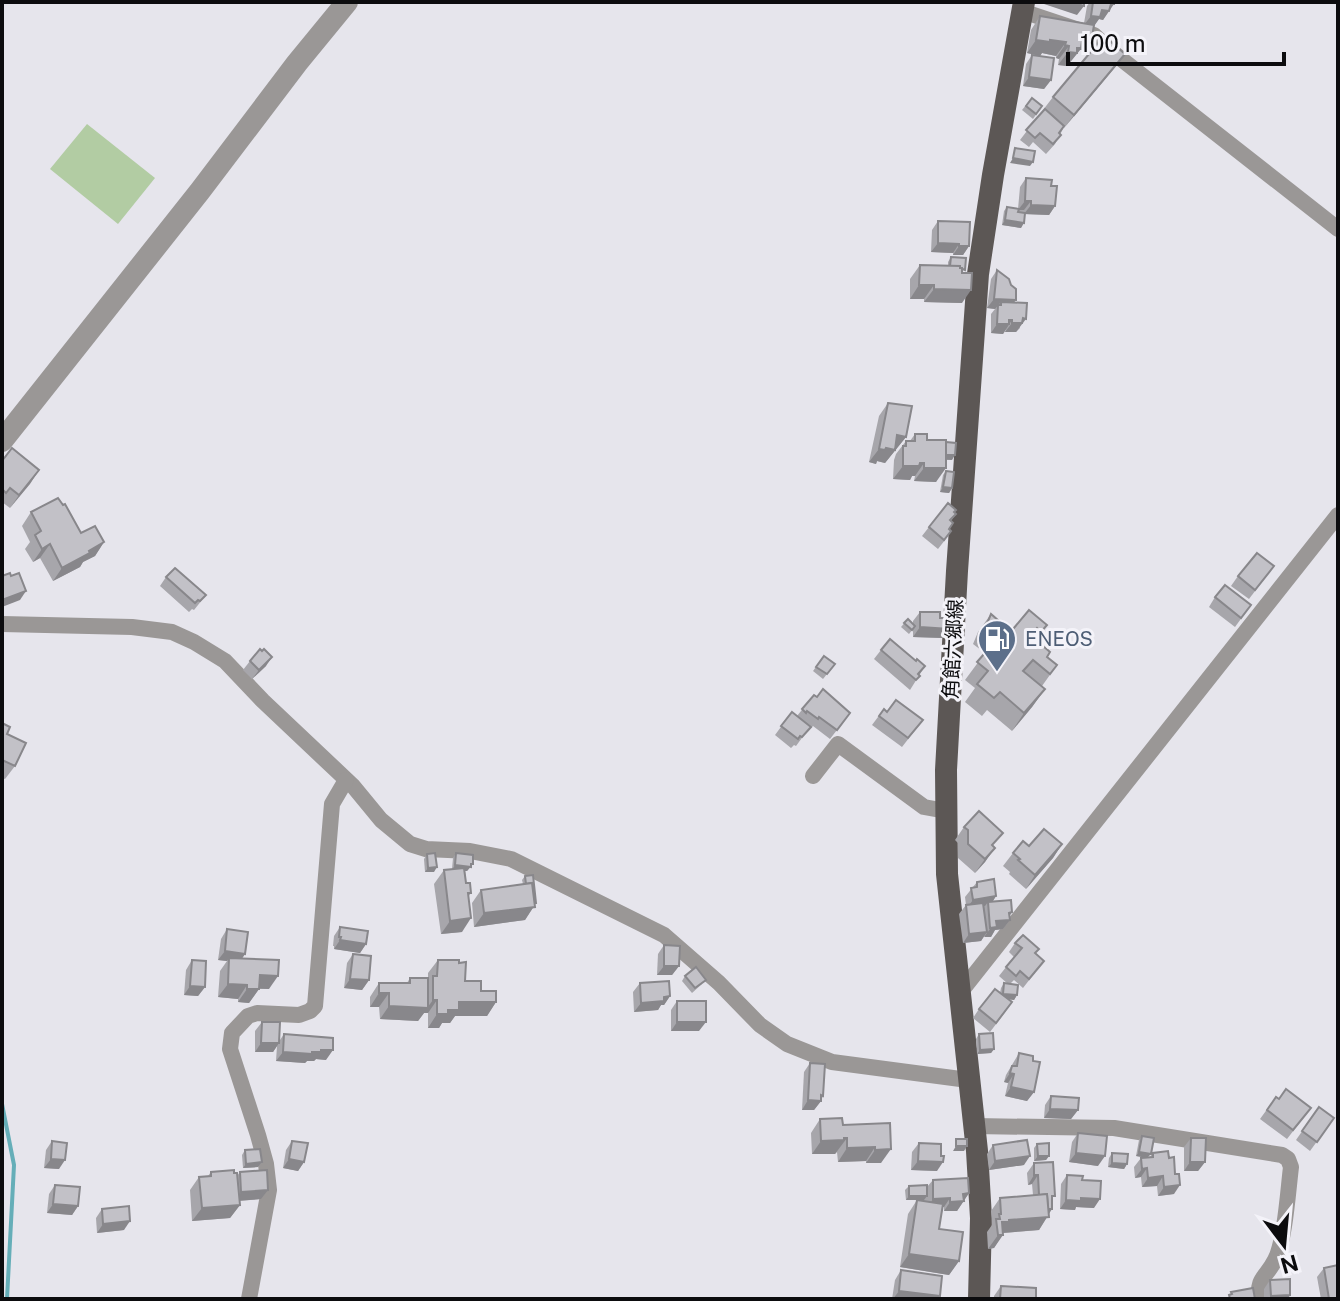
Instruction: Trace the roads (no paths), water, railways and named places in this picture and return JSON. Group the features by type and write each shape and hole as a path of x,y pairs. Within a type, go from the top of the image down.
{"main road":[{"name":"角館六郷線","path":"979,1299 981,1218 947,874 946,811 957,571 978,274 1023,6"}],"street":[{"path":"2,441 347,2"},
{"path":"1023,6 1094,35 1338,229"},
{"path":"959,994 1338,515"},
{"path":"2,624 132,627 172,632 183,637 225,661 346,780 381,820 410,844 426,849 470,851 511,859 664,935 719,983 760,1025 787,1044 832,1062 968,1080"},
{"path":"813,776 838,744 924,807 946,811"},
{"path":"249,1299 269,1190 258,1135 230,1049 232,1033 248,1016 257,1013 299,1015 315,1006 332,804 346,780"},
{"path":"974,1126 1114,1128 1282,1155 1291,1167 1281,1245 1276,1260 1258,1285 1259,1299"}],"waterway":[{"path":"2,1104 14,1165 7,1299"}],"place":[{"name":"ENEOS","path":"997,673"}]}
